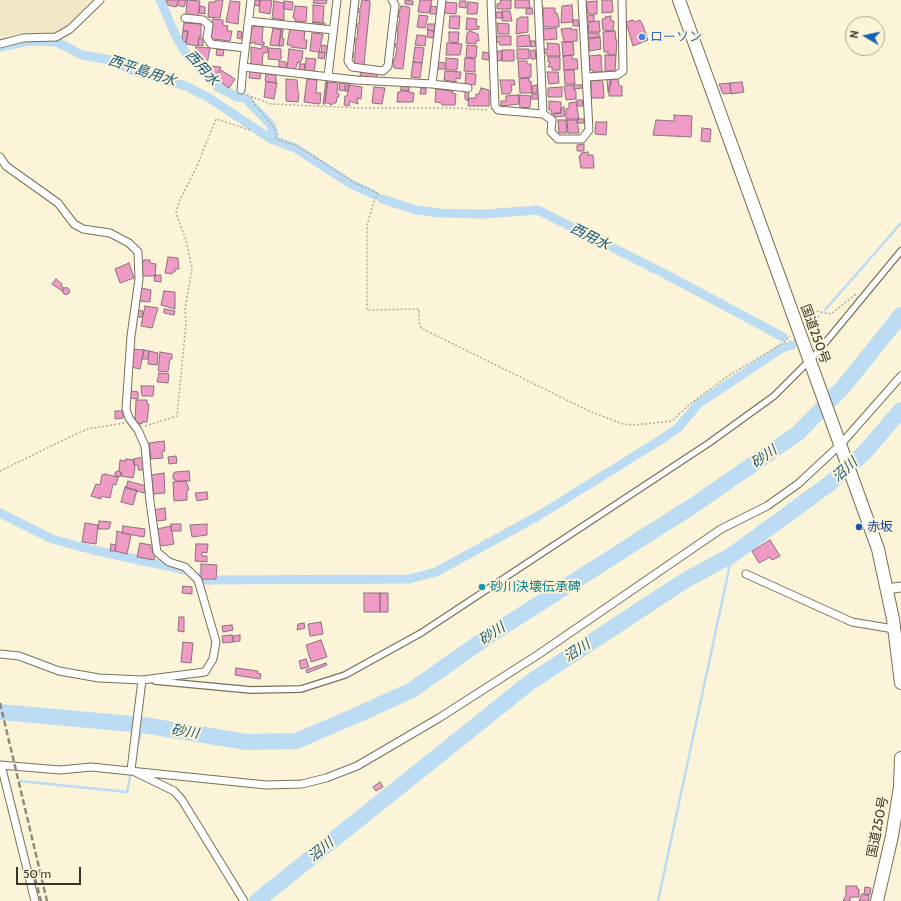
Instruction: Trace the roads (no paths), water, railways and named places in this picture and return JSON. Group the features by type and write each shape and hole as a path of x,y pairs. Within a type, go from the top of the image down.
{"highway":[{"name":"国道250号","path":"679,0 878,548 894,628 901,683"},
{"name":"国道250号","path":"877,901 892,836 900,787 901,758"}],"street":[{"path":"0,44 23,38 56,37 70,29 100,0"},
{"path":"241,90 251,0"},
{"path":"328,76 337,0"},
{"path":"355,0 348,61 352,67 383,70 388,66 395,5 392,0"},
{"path":"432,84 442,0"},
{"path":"491,0 495,106 498,110 543,114 552,120 551,132 558,139 582,139 590,130 582,0"},
{"path":"538,0 543,114"},
{"path":"587,77 617,75 623,70 622,0"},
{"path":"185,18 203,20 209,25 207,38 212,44 245,48"},
{"path":"248,21 333,30"},
{"path":"243,66 356,80 432,84 468,88"},
{"path":"0,157 3,168 58,203 74,224 83,229 95,232 110,233 129,243 138,252 139,278 131,336 126,409 146,446 150,502 157,552 169,562 185,567 198,580 216,642 213,659 205,672 142,680"},
{"path":"0,654 19,656 59,671 99,678 142,680 251,690 301,689 345,675 421,633 709,443 774,396 810,361 901,251"},
{"path":"35,901 0,765 60,770 91,767 131,767 266,785 302,784 326,778 357,766 439,718 539,654 722,529 767,506 798,484 842,446 901,376"},
{"path":"746,574 852,622 894,628"},
{"path":"887,589 901,587"},
{"path":"131,767 142,680"},
{"path":"131,767 174,791 182,800 244,901"}],"waterway":[{"name":"西用水","path":"160,0 176,36 187,55 218,87 237,97 245,98 271,125 274,135 271,139 295,148 351,184 375,195"},
{"name":"西平島用水","path":"0,47 30,41 57,42 82,55 115,61 130,70 186,86 211,99 271,139"},
{"name":"西用水","path":"382,199 416,210 439,213 484,214 538,210 667,275 783,337"},
{"path":"825,310 901,223"},
{"name":"砂川","path":"0,712 143,725 246,742 296,741 355,716 412,690 490,635 694,505 798,433 844,386 901,315"},
{"path":"808,328 819,316"},
{"name":"西用水","path":"792,345 795,341"},
{"path":"201,576 205,580 409,579 436,572 538,516 662,439 678,428 698,404 782,348 792,345"},
{"name":"沼川","path":"257,901 529,683 684,581 732,555 829,484 864,453 901,410"},
{"path":"0,513 52,539 93,550 185,570"},
{"path":"658,901 732,555"},
{"path":"136,752 143,725"},
{"path":"20,781 127,792 130,777"}],"railway":[{"path":"0,703 47,901"},
{"path":"33,870 41,901"}],"place":[{"name":"ローソン","path":"642,37"},
{"name":"赤坂","path":"859,527"},
{"name":"砂川決壊伝承碑","path":"482,587"}]}
